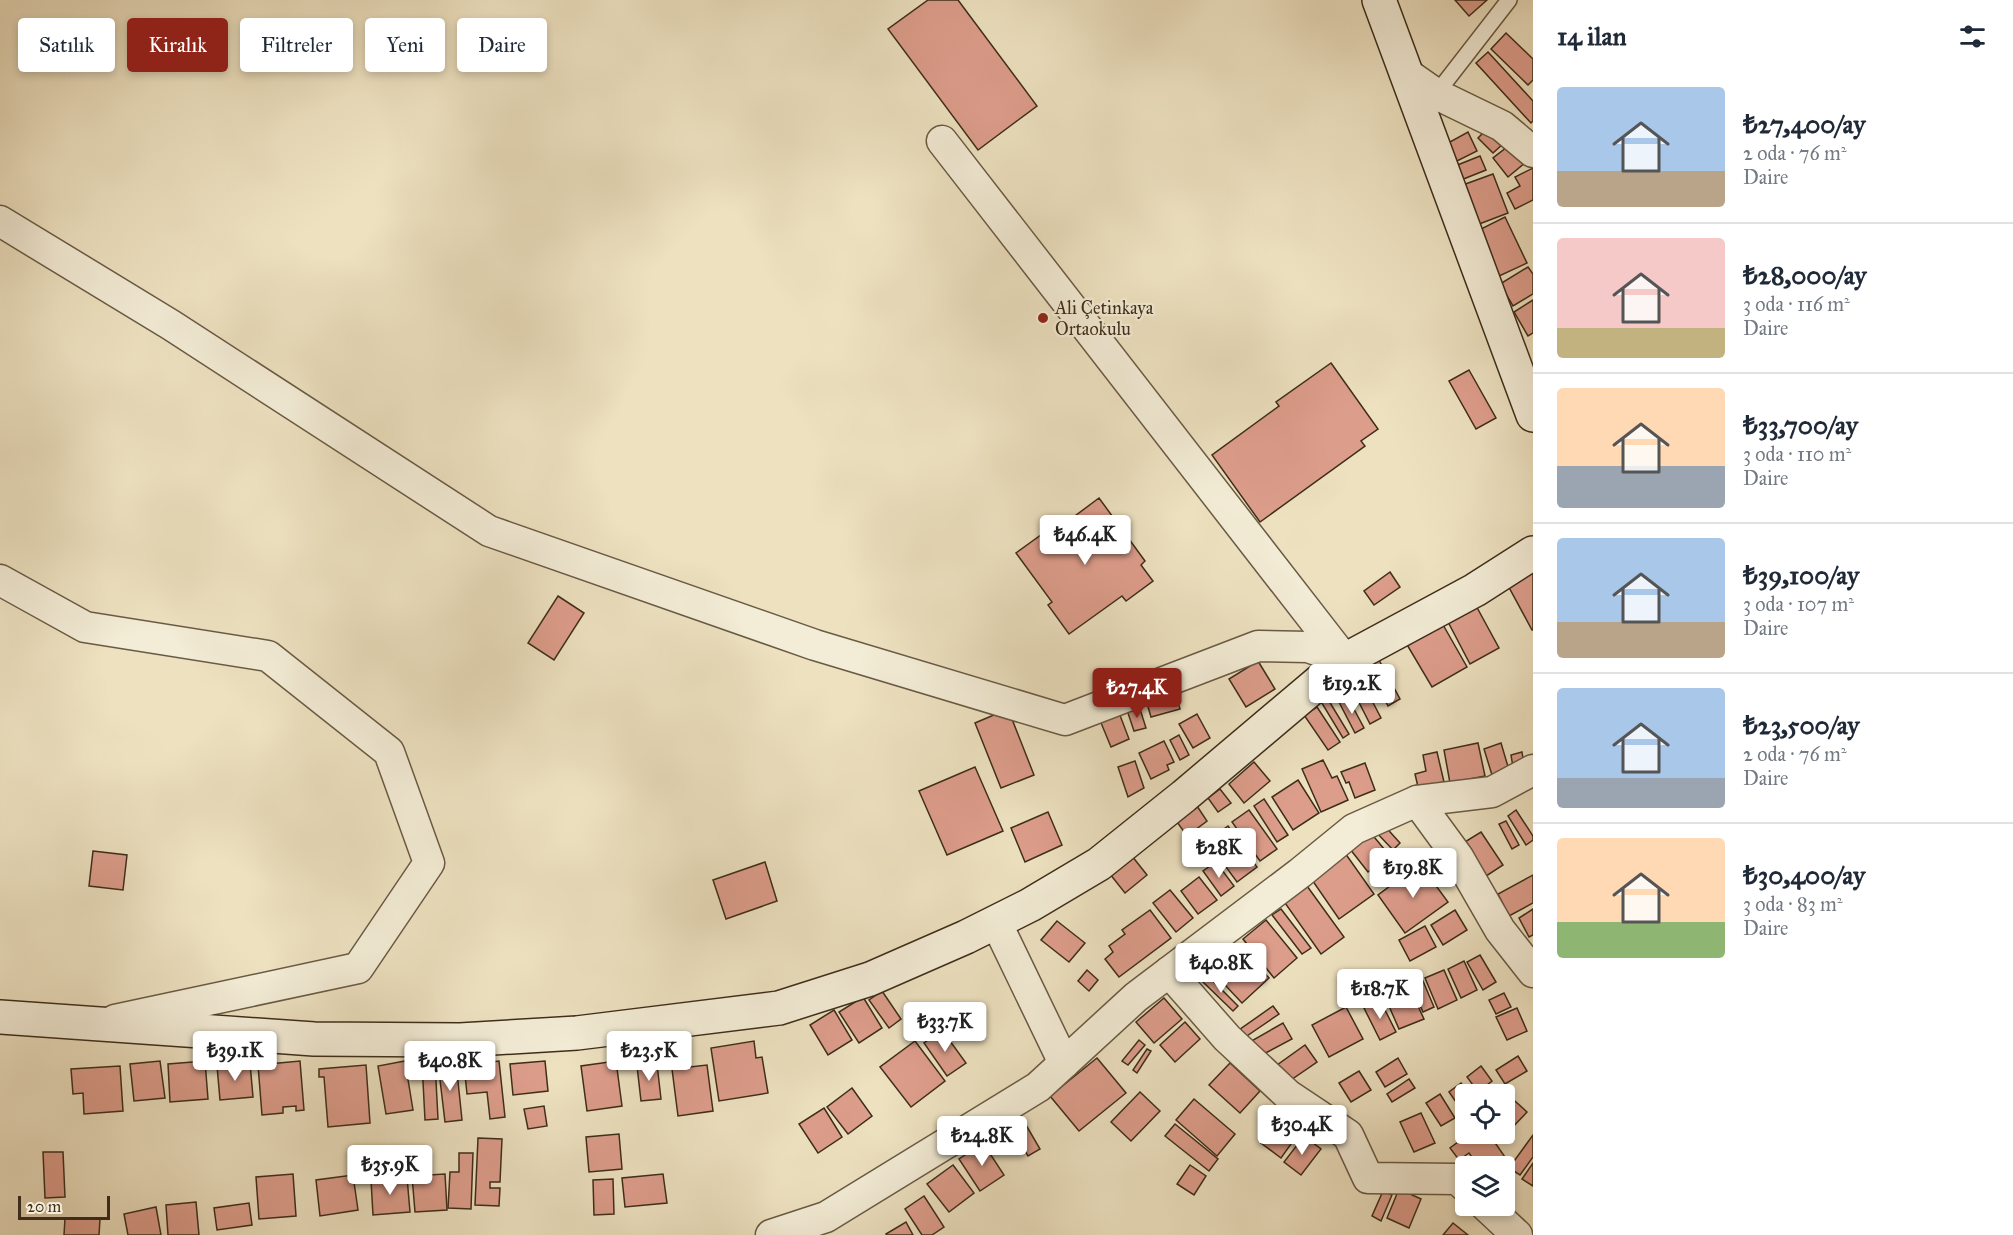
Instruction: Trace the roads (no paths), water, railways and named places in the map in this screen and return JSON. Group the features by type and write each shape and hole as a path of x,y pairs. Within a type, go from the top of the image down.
{"main road":[{"path":"1379,0 1533,416"},
{"path":"0,1017 314,1039 460,1040 577,1033 779,1008 870,979 1030,905 1099,864 1184,796 1345,660 1475,590 1533,553"}],"street":[{"path":"1406,74 1436,94 1502,126 1533,152"},
{"path":"942,141 1345,660"},
{"path":"0,221 171,325 489,531 815,645 1065,720 1258,646 1308,647 1345,660"},
{"path":"0,580 85,627 268,656 389,752 429,863 358,968 94,1024"},
{"path":"771,1235 826,1217 1038,1087 1136,997 1300,873 1354,829 1417,801 1492,792 1533,770"},
{"path":"1417,801 1458,857 1500,930 1533,972"},
{"path":"996,922 1064,1063"},
{"path":"1169,972 1227,1038 1288,1095 1348,1135 1368,1178 1455,1179"},
{"path":"1497,1216 1517,1235"}],"lane":[{"path":"1436,94 1509,0"}],"place":[{"name":"Ali Çetinkaya Ortaokulu","path":"1043,318"}]}
